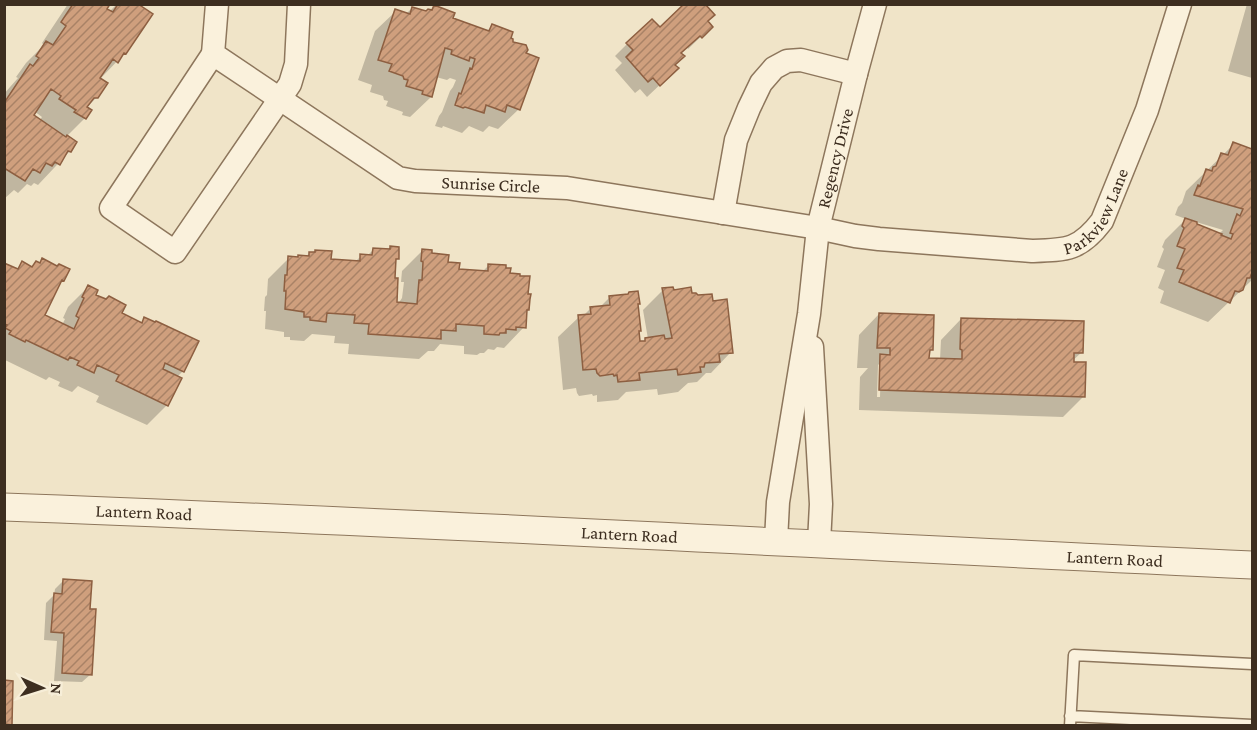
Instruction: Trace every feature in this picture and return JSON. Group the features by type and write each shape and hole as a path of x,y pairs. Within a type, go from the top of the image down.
{"street":[{"path":"217,4 213,54 111,208 175,252 290,84 296,64 299,4"},
{"name":"Regency Drive","path":"776,541 778,502 809,314 818,228 856,74 876,4"},
{"name":"Parkview Lane","path":"818,228 879,240 1032,251 1068,249 1084,241 1102,221 1143,122 1180,4"},
{"name":"Sunrise Circle","path":"213,54 398,178 415,181 567,188 818,228"},
{"path":"723,213 736,140 748,108 761,83 774,68 787,62 801,60 856,74"},
{"name":"Regency Drive","path":"809,314 822,504 819,543"},
{"name":"Lantern Road","path":"4,507 776,541 993,554 1252,565"}],"lane":[{"path":"1252,664 1074,655 1070,721 1252,725"}],"building":[{"path":"73,4 110,4 107,9 113,12 118,4 138,4 153,14 126,54 124,53 118,63 113,59 100,78 108,83 98,98 94,98 87,107 92,110 86,119 74,112 76,110 59,99 61,96 51,89 34,115 77,142 71,152 68,151 60,165 55,162 52,166 46,163 40,173 33,169 25,181 4,168 4,103 30,64 33,66 39,58 36,56 46,41 53,45 66,26 61,22"},
{"path":"684,4 705,4 715,15 708,21 713,27 681,53 685,56 675,65 679,68 660,86 653,78 648,82 626,57 633,50 626,43 652,19 660,27"},
{"path":"434,5 455,13 453,18 489,31 492,24 513,32 511,38 513,42 526,45 528,50 526,53 539,58 520,110 507,105 505,112 486,105 484,113 455,105 475,59 470,57 469,61 451,54 452,50 445,48 432,97 422,94 423,91 406,86 408,80 389,71 392,64 378,60 395,9 410,14 412,7 426,11 432,10"},
{"path":"1233,142 1252,149 1252,276 1247,278 1243,290 1235,291 1230,303 1179,282 1184,270 1177,268 1185,249 1177,246 1185,218 1231,239 1233,234 1230,233 1237,214 1240,216 1243,209 1194,195 1206,169 1212,171 1221,153 1228,155"},
{"path":"390,246 399,247 395,278 398,278 397,302 417,304 419,280 422,280 422,249 449,255 448,262 460,263 459,269 488,271 488,264 506,265 506,268 511,268 510,273 530,276 528,294 531,294 526,328 506,329 506,333 499,335 484,334 484,326 456,324 456,331 441,330 441,339 368,334 369,324 354,323 355,315 327,313 326,322 310,320 310,317 304,317 304,312 285,309 286,291 284,291 288,256 309,256 309,252 315,252 315,250 332,251 331,259 360,261 360,254 372,255 373,248 390,249"},
{"path":"42,258 57,266 59,264 70,269 45,315 74,329 79,318 76,316 84,298 82,297 88,285 98,290 96,295 106,299 109,296 126,305 122,313 142,323 144,317 156,321 199,341 184,372 165,363 163,369 182,378 168,406 116,381 119,375 97,365 94,373 77,365 79,361 70,357 68,360 9,334 11,331 5,328 7,325 4,324 4,263 18,269 22,261 32,267 36,261 40,263"},
{"path":"673,287 674,290 691,287 692,293 698,295 712,294 713,301 727,299 733,353 719,354 720,362 705,363 704,367 700,367 701,372 678,375 677,369 639,373 640,380 618,382 617,375 600,376 596,369 583,370 578,315 591,314 590,307 610,305 609,296 638,291 640,341 664,335 665,339 672,338 662,288"},
{"path":"879,313 934,315 933,350 930,350 929,358 962,359 961,318 1084,321 1083,353 1074,353 1074,362 1086,362 1085,397 879,390 880,354 890,355 890,348 877,348"},
{"path":"63,579 92,581 90,609 96,609 92,675 62,673 64,633 51,632 54,593 62,594"},
{"path":"4,680 13,681 12,725 4,724"}]}
